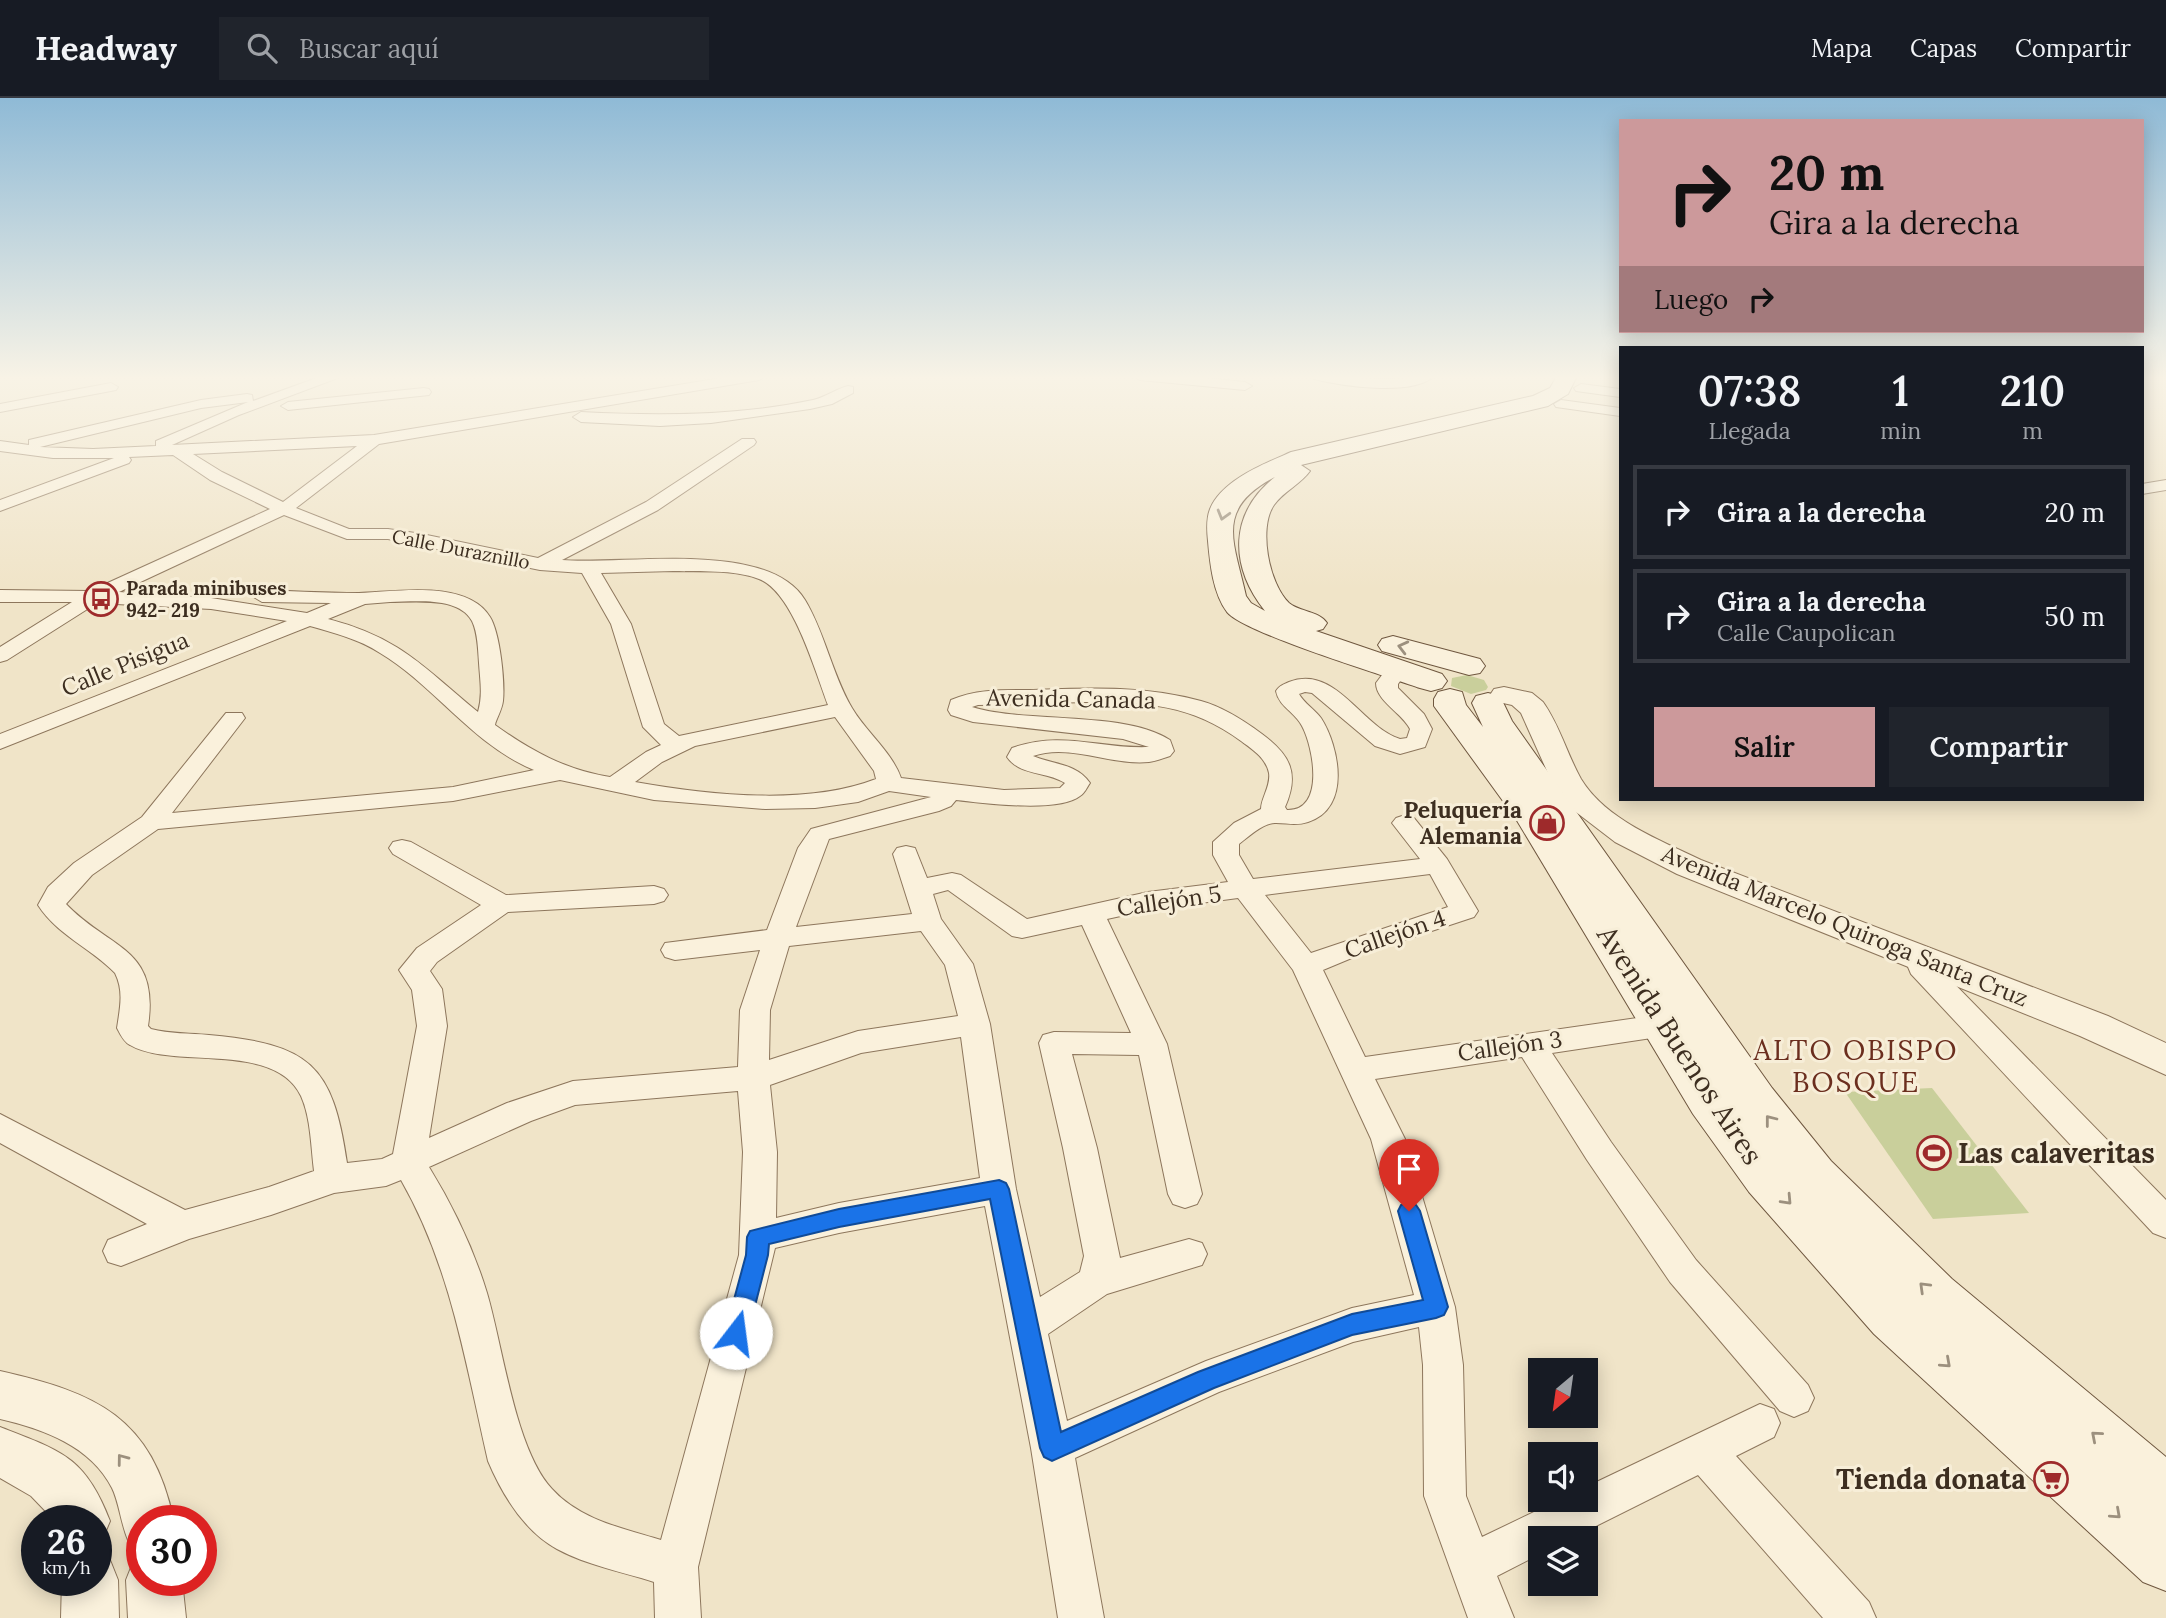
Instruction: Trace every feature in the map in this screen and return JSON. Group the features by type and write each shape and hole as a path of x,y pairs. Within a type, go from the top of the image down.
{"main road":[{"path":"1342,447 1299,457 1263,472 1241,488 1222,510 1222,545 1232,596 1240,609 1269,625 1468,689"},
{"path":"1381,447 1304,468 1275,489 1256,513 1251,532 1253,551 1270,599 1279,610 1301,620 1468,689"},
{"name":"Avenida Buenos Aires","path":"2166,1497 1933,1296 1813,1175 1755,1101 1496,721 1468,689 1450,706 1533,816 1710,1101 1767,1178 1894,1316 2166,1559"}],"street":[{"path":"6,447 69,454 237,447"},
{"path":"0,506 156,447"},
{"path":"0,656 93,597 284,509 365,447"},
{"path":"540,564 652,506 741,447"},
{"name":"Calle Duraznillo","path":"177,450 216,476 284,509 347,534 388,534 422,538 540,564 588,568 728,566 764,574 781,583 796,601 841,709"},
{"path":"2144,489 2166,485"},
{"path":"588,568 621,624 654,727 677,745"},
{"path":"0,596 50,594 179,600 258,608 312,620 387,647 481,725 530,759 557,773 615,785 695,798 742,802 845,797 872,791 887,783 889,777 841,709 677,745 615,785"},
{"path":"179,600 243,595 362,598"},
{"name":"Calle Pisigua","path":"0,743 362,598 405,596 438,598 472,608 481,619 493,694 489,716 481,725"},
{"path":"1399,668 1387,683 1387,690 1416,719 1421,729 1417,742 1402,748 1385,745 1342,705 1320,690 1303,686 1287,691 1288,698 1310,718 1321,739 1325,759 1324,788 1317,804 1306,814 1288,818 1274,812 1243,828 1226,842 1226,855 1246,890 1306,966 1388,1139 1436,1307 1443,1365 1445,1496 1491,1618"},
{"name":"Avenida Marcelo Quiroga Santa Cruz","path":"1468,689 1522,699 1533,708 1573,791 1594,811 1636,841 1689,867 1799,913 2094,1026 2166,1060"},
{"name":"Avenida Canada","path":"887,783 1022,797 1066,794 1078,783 1071,776 1018,757 1026,750 1087,747 1147,755 1157,754 1163,748 1154,740 1124,732 965,714 959,710 959,705 974,698 1124,697 1171,700 1196,706 1245,732 1270,752 1283,776 1281,790 1272,807 1274,812"},
{"path":"234,718 150,822 83,869 58,893 52,905 62,918 128,967 138,988 138,1006 132,1028 140,1037 157,1042 275,1057 298,1071 315,1092 332,1179"},
{"path":"150,822 453,793 557,773"},
{"path":"678,1618 676,1567 757,1255 760,1152 752,1078 755,1010 776,940 811,848 820,834 930,806 942,801 951,791"},
{"name":"Callejón 4","path":"1306,966 1349,948 1464,911 1438,865 1405,823"},
{"path":"401,848 501,904"},
{"path":"906,854 928,921 959,964 975,1024 999,1189 1052,1448 1081,1618"},
{"name":"Callejón 5","path":"916,889 952,881 1023,929 1148,901 1438,865"},
{"path":"654,895 501,904 427,955 414,970 427,989 432,1026 408,1162 434,1206 468,1291 509,1461 536,1504 571,1534 676,1567"},
{"path":"1091,914 1152,1044 1185,1194"},
{"path":"675,950 928,921"},
{"path":"1917,956 1921,967 2166,1223"},
{"path":"121,1251 182,1226 271,1201 332,1179 386,1172 519,1112 573,1093 752,1078 858,1042 975,1024"},
{"name":"Callejón 3","path":"1355,1070 1665,1025"},
{"path":"1530,1043 1599,1151 1683,1271 1794,1398"},
{"path":"1096,1281 1102,1256 1080,1148 1054,1044 1152,1044"},
{"path":"0,1128 182,1226"},
{"path":"758,1237 839,1218 999,1189"},
{"path":"1026,1326 1096,1281 1189,1254"},
{"path":"1052,1448 1206,1380 1352,1325 1436,1307"},
{"path":"0,1395 47,1405 78,1420 110,1443 137,1478 143,1505"},
{"path":"1470,1566 1760,1423"},
{"path":"1703,1450 1853,1618"},
{"path":"0,1452 45,1472 63,1488 73,1505"},
{"path":"90,1596 90,1618"},
{"path":"155,1596 157,1618"}],"green space":[{"path":"1467,675 1484,680 1488,687 1486,690 1471,694 1451,686 1452,678"},
{"name":"Las calaveritas","path":"1932,1088 2029,1213 1933,1219 1845,1092"}],"place":[{"name":"Parada minibuses 942- 219","path":"101,599"},
{"name":"Peluquería Alemania","path":"1547,823"},
{"name":"Las calaveritas","path":"1934,1153"},
{"name":"Tienda donata","path":"2051,1479"}],"district":[{"name":"ALTO OBISPO BOSQUE","path":"1856,1066"}],"route":[{"path":"736,1333 757,1255 758,1237 839,1218 999,1189 1052,1448 1206,1380 1352,1325 1436,1307 1409,1211"}]}
